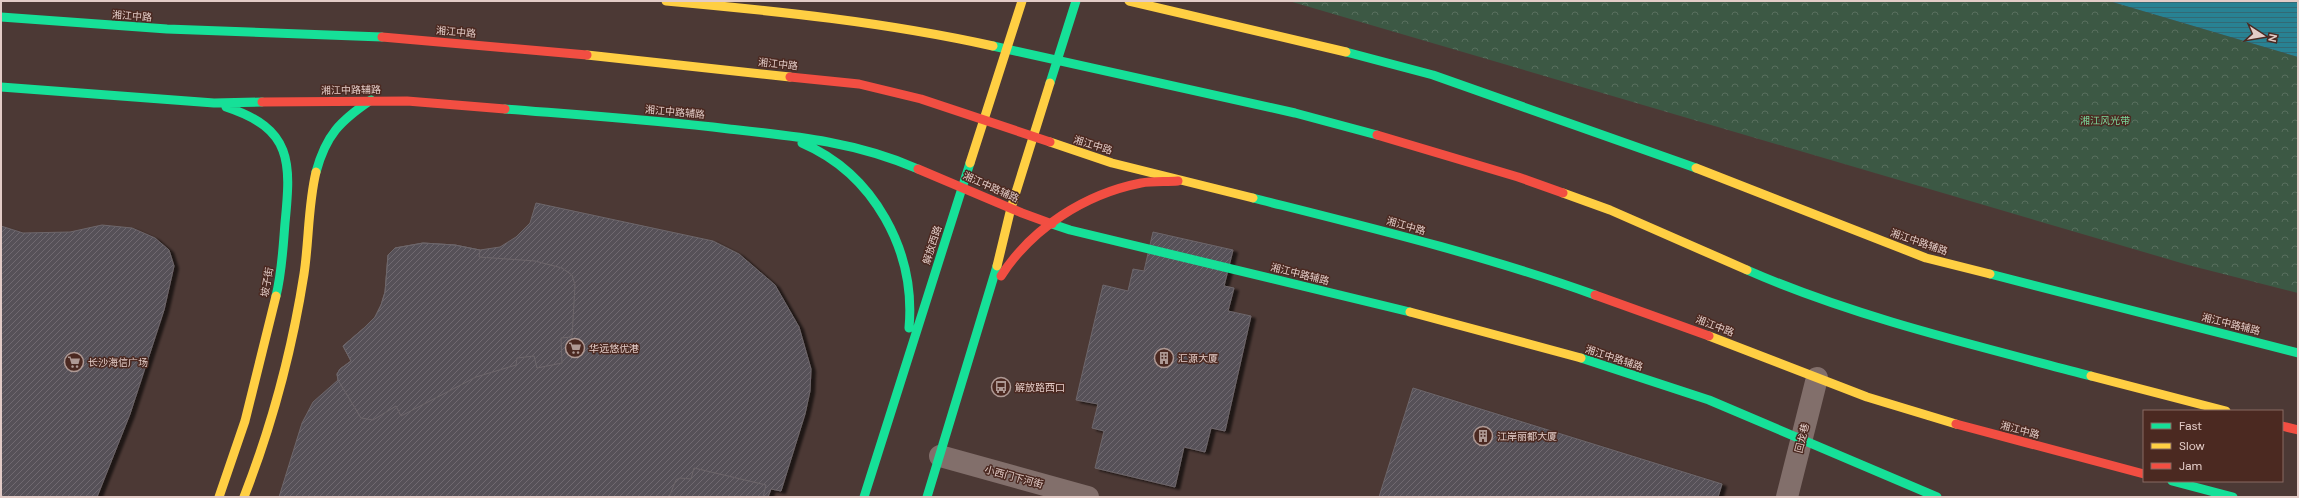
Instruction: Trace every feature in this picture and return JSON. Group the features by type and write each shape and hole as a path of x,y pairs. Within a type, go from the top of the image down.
{"main road":[{"path":"666,1 764,10 870,23 1007,49 1295,113 1408,143 1518,177 1610,210 1772,281 1870,314 1970,344 2222,410"},
{"name":"解放西路","path":"864,497 906,359 1022,1"},
{"path":"927,497 998,264 1011,208 1076,1"},
{"name":"湘江中路辅路","path":"1129,1 1289,37 1433,75 1680,162 1926,258 2298,353"},
{"name":"湘江中路","path":"1,17 167,30 362,35 624,59 859,84 921,99 1112,163 1374,228 1548,278 1716,338 1817,378 1933,418 2143,474"},
{"name":"湘江中路辅路","path":"1,87 214,104 371,100 438,103 768,133 846,144 889,156 1011,208 1070,230 1431,317 1574,356 1709,400 1937,497"},
{"path":"244,497 268,429 286,360 304,273 314,184 320,161 326,144 336,126 371,100"},
{"name":"坡子街","path":"214,104 244,113 262,124 277,139 287,160 289,180 281,276 263,356 245,421 219,497"},
{"path":"768,133 809,145 841,164 872,198 894,235 907,273 911,312 906,359"},
{"path":"984,307 1002,273 1019,249 1050,223 1100,197 1137,184 1184,180"},
{"path":"2283,426 2298,430"},
{"path":"2176,482 2233,497"},
{"path":"2212,492 2223,497"}],"street":[{"name":"回龙巷","path":"1786,497 1817,378"},
{"name":"小西门下河街","path":"940,456 1088,497"}],"green space":[{"name":"湘江风光带","path":"1289,1 2109,1 2298,57 2298,293 2188,265"}],"water":[{"path":"2109,1 2298,1 2298,57"}],"building":[{"name":"华远悠优港","path":"536,203 713,241 739,254 775,285 799,327 811,369 810,391 805,414 781,491 771,489 768,497 279,497 302,423 313,402 338,380 337,374 340,369 351,361 343,346 375,317 381,305 385,292 388,255 395,248 423,243 455,245 480,250 500,247 516,237 530,223"},
{"name":"长沙海信广场","path":"102,225 132,228 155,238 169,250 174,266 164,310 130,414 97,497 1,497 1,226 23,233 70,232"},
{"name":"汇源大厦","path":"1153,232 1233,250 1224,286 1234,288 1228,311 1251,316 1225,431 1211,428 1205,452 1184,447 1175,487 1095,468 1104,431 1092,428 1098,404 1076,400 1103,285 1128,291 1133,269 1144,271"},
{"path":"423,243 455,245 480,250 479,257 535,261 562,268 572,275 575,285 572,337 561,338 562,363 537,368 534,356 517,358 516,365 476,377 401,416 396,406 373,420 361,418 338,380 337,374 340,369 351,361 343,346 375,317 381,305 385,292 388,255 395,248"},
{"name":"江岸丽都大厦","path":"1413,388 1722,484 1718,497 1379,497"},
{"path":"694,468 766,485 763,497 669,497 676,480 680,478 691,479"}],"traffic: fast":[{"path":"1050,83 1076,1"},
{"path":"1,17 167,29 382,37"},
{"path":"993,46 1295,113 1377,135"},
{"path":"1346,52 1433,75 1696,168"},
{"path":"1,87 214,103 262,102"},
{"path":"316,172 324,148 336,130 351,115 371,100"},
{"path":"226,107 248,116 264,126 276,137 283,150 287,165 287,201 281,269 276,296"},
{"path":"505,109 673,123 802,138 849,146 872,152 918,169"},
{"path":"802,143 828,157 850,174 869,195 885,218 897,244 905,271 909,299 909,328"},
{"path":"864,497 970,163"},
{"path":"1253,198 1468,254 1595,295"},
{"path":"1052,224 1070,230 1410,312"},
{"path":"927,497 997,266"},
{"path":"1747,270 1788,287 1873,316 1961,342 2091,376"},
{"path":"1990,274 2298,353"},
{"path":"1581,358 1709,400 1937,497"},
{"path":"2176,482 2233,497"}],"traffic: slow":[{"path":"666,1 830,18 912,30 993,46"},
{"path":"970,163 1022,1"},
{"path":"1129,1 1346,52"},
{"path":"587,55 790,77"},
{"path":"997,266 1011,208 1050,83"},
{"path":"1050,142 1112,163 1253,198"},
{"path":"1696,168 1926,258 1990,274"},
{"path":"244,497 264,443 294,331 304,274 311,197 316,172"},
{"path":"1563,193 1610,210 1747,270"},
{"path":"219,497 245,421 276,296"},
{"path":"1410,312 1581,358"},
{"path":"1709,336 1867,397 1956,424"},
{"path":"2091,376 2222,410"}],"traffic: jam":[{"path":"382,37 587,55"},
{"path":"790,77 859,84 921,99 1050,142"},
{"path":"262,102 407,101 505,109"},
{"path":"1377,135 1518,177 1563,193"},
{"path":"918,169 1022,213 1052,224"},
{"path":"1001,276 1028,243 1044,228 1080,205 1100,195 1120,188 1141,183 1178,181"},
{"path":"1595,295 1709,336"},
{"path":"1956,424 2143,474"},
{"path":"2283,426 2298,430"}],"place":[{"name":"华远悠优港","path":"575,348"},
{"name":"汇源大厦","path":"1164,358"},
{"name":"长沙海信广场","path":"74,362"},
{"name":"解放路西口","path":"1001,387"},
{"name":"江岸丽都大厦","path":"1483,436"}]}
